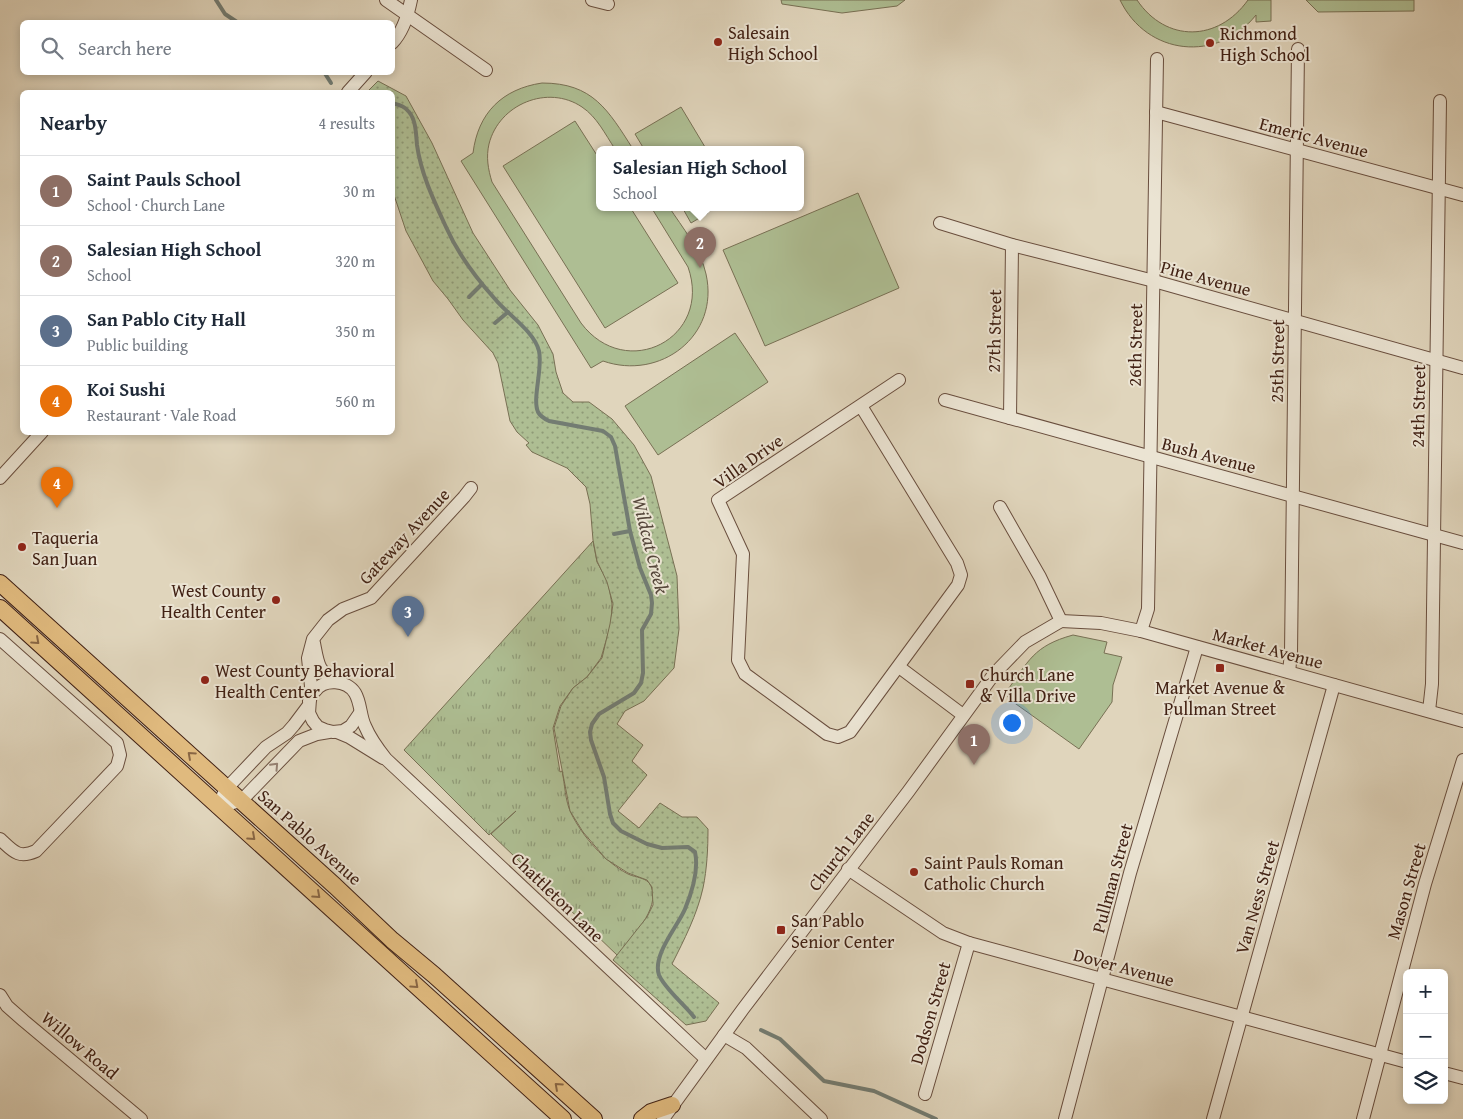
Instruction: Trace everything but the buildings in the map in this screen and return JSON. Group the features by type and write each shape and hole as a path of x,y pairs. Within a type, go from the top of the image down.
{"main road":[{"name":"San Pablo Avenue","path":"0,582 392,940 434,975 594,1119"},
{"path":"0,608 217,807 296,876 564,1119"},
{"path":"447,1014 454,1012 462,1016 489,1038 503,1046 511,1044"},
{"path":"642,1119 651,1112 667,1115"}],"street":[{"path":"386,0 486,70"},
{"path":"395,40 408,15 411,0"},
{"path":"592,0 608,4"},
{"name":"25th Street","path":"1288,672 1292,652 1298,49"},
{"name":"26th Street","path":"1141,631 1148,610 1157,59"},
{"path":"350,90 363,75"},
{"name":"24th Street","path":"1429,711 1432,684 1440,101"},
{"name":"Emeric Avenue","path":"1156,112 1463,195"},
{"name":"Pine Avenue","path":"940,224 1012,245 1154,281 1463,368"},
{"name":"27th Street","path":"1010,418 1012,245"},
{"path":"861,406 899,380"},
{"name":"Bush Avenue","path":"945,400 1463,543"},
{"name":"Villa Drive","path":"861,406 957,563 961,575 958,585 899,666 850,732 838,737 826,734 745,674 738,660 743,554 718,500 861,406"},
{"path":"0,478 39,435"},
{"name":"Gateway Avenue","path":"313,638 328,620 342,609 371,598 464,497 470,488"},
{"path":"1000,507 1040,577 1062,622"},
{"name":"Market Avenue","path":"1062,622 1101,623 1141,631 1463,721"},
{"name":"Church Lane","path":"667,1115 706,1059 908,792 994,674 1025,642 1062,622"},
{"path":"313,638 318,664 322,672 338,682"},
{"path":"313,638 308,658 311,686 309,713 318,727 335,732"},
{"path":"0,639 116,743 120,755 117,766 36,851 27,855 17,854 0,839"},
{"name":"Pullman Street","path":"1065,1119 1130,873 1197,647"},
{"path":"899,666 963,715"},
{"path":"329,682 345,684 352,689 359,703 360,714 351,726 343,731 317,734 299,741 241,801 217,807 227,788 266,747 294,726 315,690 329,682"},
{"name":"Van Ness Street","path":"1213,1119 1334,685"},
{"name":"Chattleton Lane","path":"360,714 386,759"},
{"name":"Chattleton Lane","path":"335,732 350,737 386,759 706,1059"},
{"name":"Mason Street","path":"1363,1119 1425,884 1463,760"},
{"name":"Dover Avenue","path":"848,870 943,933 969,943 1403,1061"},
{"name":"Dodson Street","path":"925,1094 969,943"},
{"name":"Willow Road","path":"0,995 7,1006 24,1021 141,1119"},
{"path":"724,1035 746,1048 821,1119"},
{"path":"1448,1074 1463,1078"}],"green space":[{"path":"781,0 905,0 897,6 842,13 782,4"},
{"path":"1120,0 1137,0 1149,14 1162,24 1177,30 1192,32 1207,30 1222,24 1236,14 1248,0 1271,0 1271,21 1256,22 1256,15 1240,30 1223,41 1203,46 1184,46 1165,42 1147,33 1132,19"},
{"path":"1306,0 1414,0 1414,11 1318,12"},
{"path":"378,81 395,90 369,90"},
{"path":"542,83 560,84 587,94 607,111 631,146 613,146 587,111 569,100 555,97 540,98 526,102 514,109 503,118 494,130 489,144 489,168 492,182 581,323 600,341 620,350 641,350 661,344 677,332 688,314 692,292 688,267 653,211 672,211 700,256 706,274 708,296 704,317 695,334 681,348 664,359 645,365 624,366 603,361 591,368 461,161 473,153 480,126 494,105 504,97 528,86"},
{"path":"395,90 406,96 432,143 473,233 510,290 538,325 553,354 556,372 563,393 573,402 589,402 612,419 634,445 651,476 677,576 679,629 674,668 644,701 625,711 617,724 643,745 632,761 647,775 618,811 639,828 660,803 682,817 697,817 708,829 706,866 700,898 690,927 672,964 719,1003 706,1021 686,1025 613,960 647,917 653,905 652,887 647,880 628,873 606,859 583,832 570,811 554,728 561,706 573,688 587,677 602,658 613,604 607,582 597,561 586,487 567,468 532,452 526,445 529,443 517,432 510,421 498,363 493,353 463,320 433,281 406,231 395,198"},
{"path":"681,107 704,146 642,146 635,134"},
{"path":"575,121 596,154 596,211 633,211 678,283 605,328 503,166"},
{"path":"858,193 899,288 765,346 723,250"},
{"path":"684,211 707,211 708,213 691,223"},
{"path":"735,333 768,382 658,455 625,406"},
{"path":"593,541 597,562 608,582 612,604 611,624 601,658 587,677 573,688 560,706 553,728 567,803 581,831 611,863 628,874 647,881 651,886 653,895 648,914 618,956 491,834 516,811 489,835 404,750"},
{"path":"1073,635 1107,642 1104,653 1122,657 1113,685 1112,702 1079,749 1009,699 1006,692 1027,663 1040,650 1060,639"}],"waterway":[{"name":"Wildcat Creek","path":"216,0 225,14 234,20"},
{"name":"Wildcat Creek","path":"326,75 331,83"},
{"name":"Wildcat Creek","path":"395,104 406,108 413,119 419,156 425,177 456,247 481,283 526,330 536,344 540,358 536,399 539,413 549,421 603,431 611,437 615,446 630,531 652,603 651,614 642,630 643,673 641,683 634,693 599,714 592,724 591,740 604,777 613,823 621,831 647,844 662,848 688,847 695,852 696,866 690,895 682,916 662,950 658,967 659,975 666,986 694,1017"},
{"path":"469,297 482,284"},
{"path":"495,323 508,312"},
{"path":"614,534 630,531"},
{"name":"Wildcat Creek","path":"761,1030 780,1039 824,1081 874,1091 936,1119"}],"place":[{"name":"Salesain High School","path":"718,42"},
{"name":"Richmond High School","path":"1210,43"},
{"name":"Salesian High School","path":"700,268"},
{"name":"Koi Sushi","path":"57,508"},
{"name":"Taqueria San Juan","path":"22,547"},
{"name":"West County Health Center","path":"276,600"},
{"name":"San Pablo City Hall","path":"408,637"},
{"name":"Market Avenue & Pullman Street","path":"1220,668"},
{"name":"West County Behavioral Health Center","path":"205,680"},
{"name":"Church Lane & Villa Drive","path":"970,684"},
{"name":"Saint Pauls School","path":"974,765"},
{"name":"Saint Pauls Roman Catholic Church","path":"914,872"},
{"name":"San Pablo Senior Center","path":"781,930"}]}
